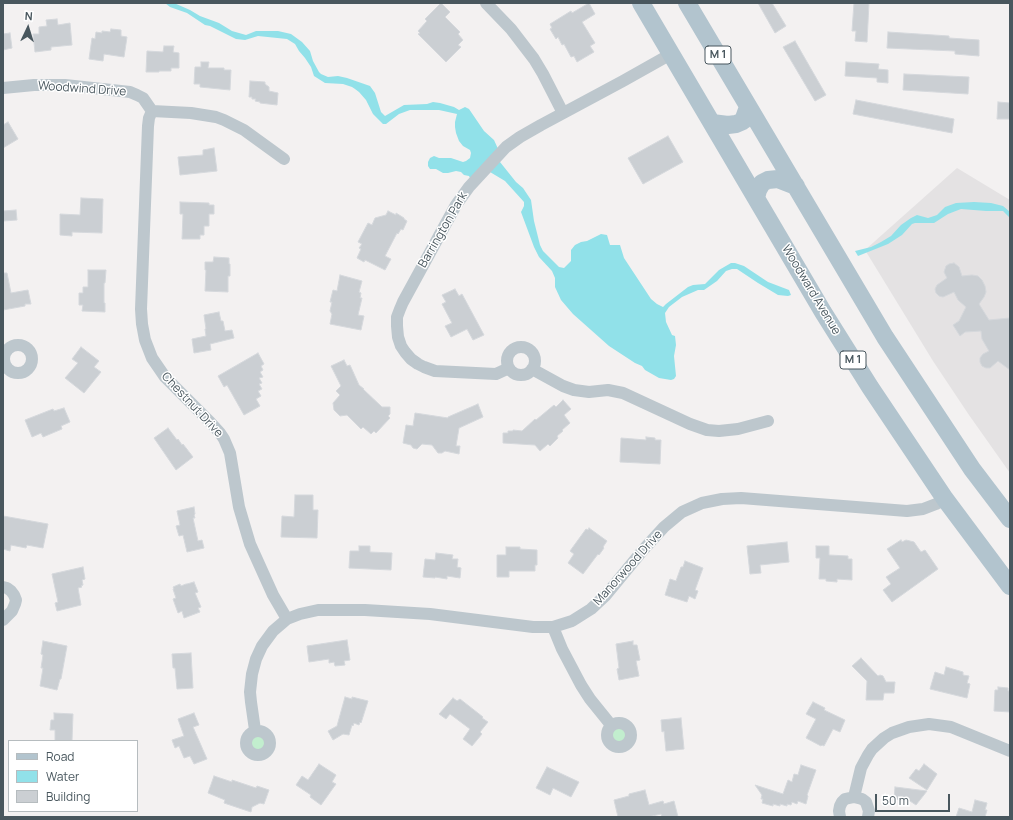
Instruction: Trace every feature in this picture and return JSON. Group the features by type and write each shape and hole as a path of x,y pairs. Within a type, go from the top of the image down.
{"main road":[{"name":"Woodward Avenue","path":"641,3 823,312 870,387 945,499 1010,586"},
{"name":"M 1","path":"687,3 885,337 972,469 1010,519"},
{"path":"712,123 728,125 743,121 748,107"},
{"path":"756,198 762,183 768,180 778,179 796,186"}],"street":[{"path":"486,3 511,28 530,54 543,74 563,113"},
{"name":"Barrington Park","path":"509,368 496,374 431,370 418,364 411,359 403,349 398,337 397,322 400,309 452,211 469,187 506,147 520,137 671,54"},
{"name":"Woodwind Drive","path":"3,88 34,85 65,85 130,92 143,98 152,111"},
{"path":"152,111 190,113 216,117 244,130 284,159"},
{"name":"Chestnut Drive","path":"152,111 148,126 141,317 145,340 152,358 165,377 216,427 226,444 231,458 239,507 250,544 270,588 287,620"},
{"path":"517,348 529,351 534,357 534,365 532,369 526,374 514,374 507,364 510,353 517,348"},
{"path":"532,369 574,390 589,392 608,390 623,393 690,424 707,430 738,430 768,421"},
{"name":"Manorwood Drive","path":"256,730 250,692 251,678 257,655 265,641 279,625 300,614 318,610 365,610 430,614 533,628 553,627 572,621 591,609 606,595 664,527 682,512 702,503 722,499 741,498 907,511 923,509 945,499"},
{"path":"3,587 11,591 16,600 12,611 3,620"},
{"path":"553,627 574,674 590,699 611,725"},
{"path":"854,797 861,768 872,749 884,738 908,727 929,724 942,725 960,730 1010,751"},
{"path":"840,817 839,811 842,802 845,799 854,797 858,797 866,802 869,811 868,817"}],"shaded area":[{"path":"957,168 1010,200 1010,473 933,361 865,250"}],"green space":[{"path":"616,728 622,728 626,732 626,738 622,742 616,742 612,738 612,732"},
{"path":"255,736 261,736 265,740 265,746 261,750 255,750 251,746 251,740"}],"water":[{"path":"165,3 174,3 200,16 219,23 232,31 246,35 256,31 278,31 291,34 302,42 310,51 313,61 321,74 328,77 338,76 347,78 370,86 375,93 381,112 385,116 404,105 427,104 433,102 454,107 459,110 465,107 469,109 484,131 494,140 499,151 500,162 516,182 523,188 531,200 540,245 543,251 559,267 564,268 571,261 571,250 575,245 601,234 607,235 610,245 620,245 624,258 651,299 663,307 688,287 705,284 719,270 731,263 744,266 768,282 789,290 791,295 778,295 737,269 732,269 726,271 717,281 704,290 698,290 682,297 669,307 665,313 666,322 672,335 675,336 676,345 674,356 676,376 671,380 659,378 609,346 573,314 561,300 555,287 555,278 552,271 539,257 534,247 521,212 524,202 505,181 490,172 470,178 461,172 456,171 443,173 436,169 430,169 428,162 430,158 434,156 439,158 451,158 463,162 470,158 470,150 463,146 456,133 455,122 457,114 439,110 410,110 399,114 386,124 383,124 373,114 366,100 355,89 343,84 325,83 314,76 311,67 295,44 287,39 258,36 245,40 236,39 205,25 187,13 170,7"},
{"path":"956,203 991,203 1003,206 1010,212 1010,218 1003,211 961,209 948,214 934,223 912,224 902,235 888,244 858,256 855,251 871,247 881,242 891,236 901,225 917,215 928,218 937,215 945,207"}],"building":[{"path":"441,3 450,12 445,17 460,32 458,34 463,40 458,45 461,47 446,62 418,34 420,33 418,31 427,21 425,19"},
{"path":"589,3 595,14 582,22 595,43 590,46 594,52 577,62 574,56 571,57 564,44 562,45 558,37 556,39 550,29 552,28 550,24 571,11 572,13"},
{"path":"758,3 772,3 786,26 775,33"},
{"path":"854,3 869,3 867,42 855,41 856,31 852,31"},
{"path":"57,19 58,25 70,23 72,45 51,47 51,50 35,52 33,34 39,34 39,27 47,26 46,20"},
{"path":"111,29 121,30 121,36 127,37 124,57 104,54 103,61 89,59 92,38 95,39 96,32 110,32"},
{"path":"888,32 949,36 949,38 979,40 979,56 955,54 955,51 887,48"},
{"path":"10,33 12,48 3,50 3,34"},
{"path":"795,41 826,95 815,101 783,47"},
{"path":"164,46 174,46 173,52 179,53 179,68 171,68 171,71 146,72 147,51 163,52"},
{"path":"201,62 209,62 208,68 224,68 224,70 231,70 230,90 200,87 200,84 194,84 195,67 201,67"},
{"path":"846,62 879,64 878,69 888,70 888,83 877,82 877,78 845,76"},
{"path":"904,74 969,77 968,94 903,90"},
{"path":"250,81 265,82 265,84 269,87 269,91 278,93 277,105 260,103 255,101 256,99 249,97"},
{"path":"856,100 954,119 952,133 853,114"},
{"path":"998,102 1010,103 1010,119 997,119"},
{"path":"8,122 18,139 3,148 3,125"},
{"path":"668,136 683,162 643,184 628,158"},
{"path":"214,148 217,171 180,175 178,157 203,155 203,150"},
{"path":"81,198 103,199 102,233 72,232 72,236 60,235 60,214 80,215"},
{"path":"180,202 209,203 209,205 214,205 214,214 209,214 209,226 204,226 204,235 200,235 200,239 182,239 183,214 180,214"},
{"path":"16,210 17,220 3,221 3,211"},
{"path":"388,211 396,215 396,213 407,221 403,230 401,229 398,234 397,233 385,256 391,259 385,270 365,260 364,262 357,258 361,249 359,248 362,244 358,242 368,223 372,225 375,218 386,215"},
{"path":"214,257 229,258 230,276 228,276 228,292 205,291 205,262 213,262"},
{"path":"954,263 959,267 962,276 978,276 982,280 986,292 979,304 989,320 1010,318 1010,370 998,361 990,368 982,366 980,358 983,354 989,351 982,339 981,331 965,332 960,336 953,325 959,321 966,307 958,300 954,292 943,297 936,293 935,289 937,285 947,278 944,272 946,266"},
{"path":"88,270 106,270 104,283 105,312 82,311 83,305 79,305 79,293 83,293 83,287 88,287"},
{"path":"3,273 7,273 11,293 28,290 31,304 25,304 25,306 3,310"},
{"path":"340,275 362,281 359,292 361,293 360,298 362,298 358,315 364,316 361,330 330,324 332,302 330,302 333,290 337,291"},
{"path":"455,289 459,296 462,294 484,335 473,340 467,329 451,337 445,326 452,323 442,304 446,302 442,295"},
{"path":"219,312 225,331 232,330 234,338 210,344 211,350 194,353 192,339 206,336 204,315"},
{"path":"81,347 99,361 94,367 101,372 84,393 65,378 78,363 72,359"},
{"path":"258,353 264,364 261,366 263,370 260,372 263,377 259,378 262,383 259,384 262,389 258,391 261,396 256,399 260,406 244,415 227,385 224,387 218,376"},
{"path":"344,360 347,366 350,365 359,385 382,407 390,407 390,414 388,416 390,418 376,433 374,431 371,434 363,427 361,429 347,415 340,416 334,410 333,403 340,395 336,391 341,386 331,366"},
{"path":"563,400 571,409 564,415 570,423 562,430 563,431 557,436 558,438 550,446 548,444 540,451 535,445 503,443 503,433 508,433 508,431 513,430 522,431 535,419 536,420 554,405 556,407"},
{"path":"478,404 483,417 459,428 456,446 460,446 459,454 445,451 438,453 432,445 422,444 417,449 413,448 411,445 403,443 406,425 413,426 415,413 448,418"},
{"path":"64,408 70,422 61,426 62,429 43,437 41,433 32,437 25,420 53,409 54,411"},
{"path":"168,428 193,457 176,470 154,438"},
{"path":"646,437 661,440 660,464 620,462 621,438 646,440"},
{"path":"295,495 313,495 313,510 318,510 317,538 281,537 282,516 294,517"},
{"path":"194,507 195,518 193,518 198,541 202,540 204,548 187,552 183,535 179,536 176,526 180,525 177,511"},
{"path":"3,516 48,524 43,548 27,545 26,548 11,545 10,551 3,549"},
{"path":"589,528 607,541 599,555 598,554 583,574 568,563 574,554 570,551 586,529 588,530"},
{"path":"901,540 902,542 906,540 914,542 921,552 925,550 938,569 892,602 883,590 891,584 886,577 900,568 887,549"},
{"path":"787,542 789,562 760,565 761,573 750,574 747,546"},
{"path":"359,546 370,546 370,552 392,553 391,570 349,568 350,551 359,551"},
{"path":"816,546 829,546 829,555 848,556 848,559 852,559 852,580 837,579 837,582 819,579 820,558 816,558"},
{"path":"506,547 520,547 520,549 537,550 537,565 535,565 535,571 509,571 509,577 497,577 497,555 506,555"},
{"path":"436,553 453,555 452,559 458,559 457,567 461,568 460,578 447,576 447,579 423,577 425,559 435,560"},
{"path":"685,561 703,568 695,590 698,591 695,599 689,596 687,602 665,595 670,579 676,581"},
{"path":"83,567 85,579 82,580 82,587 78,588 81,605 57,611 55,603 58,602 52,574"},
{"path":"194,582 198,592 195,593 201,607 198,608 200,612 184,618 182,611 178,613 173,599 176,598 173,587 180,584 181,586"},
{"path":"347,640 350,660 344,661 345,665 335,666 334,662 329,663 329,659 309,662 307,646"},
{"path":"43,641 67,646 61,679 57,690 40,686 43,668 41,668 43,655 41,654"},
{"path":"633,641 633,645 637,645 640,660 636,661 639,676 619,680 616,644"},
{"path":"191,653 193,688 177,689 172,654"},
{"path":"861,658 878,676 883,676 886,682 895,682 894,693 884,693 883,700 866,700 867,681 852,666"},
{"path":"946,667 963,672 963,675 969,676 967,683 970,684 967,698 930,689 935,672 944,675"},
{"path":"998,687 1008,688 1008,691 1010,691 1010,712 994,711 995,690 998,690"},
{"path":"345,697 368,701 361,723 360,722 359,725 354,723 353,726 352,725 349,735 343,734 333,740 328,731 337,726"},
{"path":"453,698 457,701 460,699 488,722 480,732 482,734 472,746 463,739 470,729 450,714 446,719 439,714"},
{"path":"813,702 825,708 824,710 845,720 840,732 833,729 824,746 821,746 806,738 816,719 806,714"},
{"path":"54,713 73,714 72,740 55,740 55,730 50,730 51,720 54,720"},
{"path":"194,713 199,725 193,727 207,759 194,764 190,756 184,758 179,746 175,748 172,740 184,736 178,719"},
{"path":"681,718 684,749 666,751 664,731 662,732 661,720"},
{"path":"319,764 336,775 332,782 336,784 321,805 310,797 311,795 296,785 302,776 308,780"},
{"path":"924,764 937,774 927,790 909,778 916,769 919,771"},
{"path":"801,765 816,770 807,795 806,804 798,801 797,804 792,802 791,805 787,804 787,806 773,804 773,806 762,803 762,795 755,785 783,794 788,780 792,782 794,774 798,775"},
{"path":"547,767 579,782 571,797 553,788 550,795 536,788"},
{"path":"214,776 232,782 232,780 256,788 257,786 269,790 264,804 260,803 252,807 251,812 224,803 225,800 208,793"},
{"path":"895,787 927,791 916,805 910,801 894,799"},
{"path":"645,790 649,805 663,801 664,804 674,801 678,817 662,817 661,814 648,817 618,817 614,800"},
{"path":"975,800 987,803 985,817 956,817 959,808 972,812"}]}
